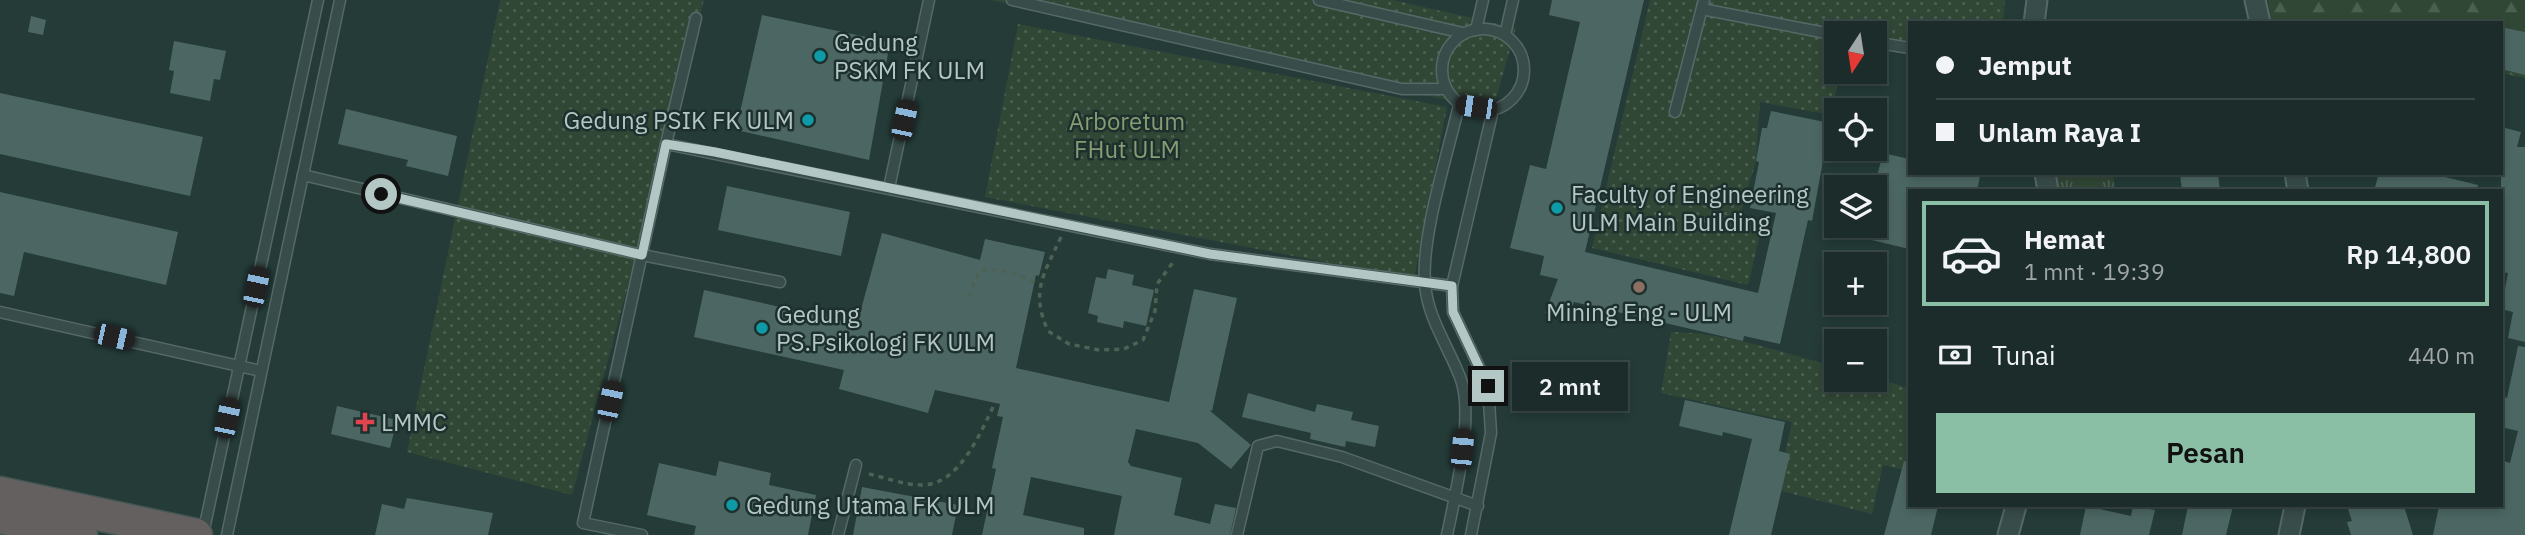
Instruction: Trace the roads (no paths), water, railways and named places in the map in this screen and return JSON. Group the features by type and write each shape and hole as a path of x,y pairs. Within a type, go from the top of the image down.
{"highway":[{"path":"5,516 81,535"},
{"path":"5,516 196,535"}],"street":[{"path":"2034,21 2036,0"},
{"path":"2255,0 2260,21"},
{"path":"2008,535 2016,507"},
{"path":"2289,535 2295,507"}],"lane":[{"path":"203,535 318,0"},
{"path":"227,535 340,0"},
{"path":"889,188 929,0"},
{"path":"1012,0 1402,89 1445,89"},
{"path":"1319,0 1464,33"},
{"path":"1476,30 1483,0"},
{"path":"1505,35 1513,0"},
{"path":"1675,112 1703,5 1824,32"},
{"path":"642,535 583,523 696,18"},
{"path":"1485,28 1505,35 1520,51 1525,72 1518,92 1503,107 1493,110 1460,105 1445,89 1441,68 1447,47 1464,33 1485,28"},
{"path":"1887,44 1908,48"},
{"path":"1447,535 1464,428 1462,380 1434,320 1425,283 1428,242 1460,105"},
{"path":"1471,535 1491,433 1488,386 1453,312 1452,286 1493,110"},
{"path":"666,144 1184,248 1452,286"},
{"path":"303,175 642,255 780,282"},
{"path":"0,312 261,370"},
{"path":"1237,535 1258,446 1277,441 1342,457 1478,506"},
{"path":"838,535 855,468"}],"place":[{"name":"Gedung PSKM FK ULM","path":"820,56"},
{"name":"Gedung PSIK FK ULM","path":"808,120"},
{"name":"Faculty of Engineering ULM Main Building","path":"1557,208"},
{"name":"Mining Eng - ULM","path":"1639,287"},
{"name":"Gedung PS.Psikologi FK ULM","path":"762,328"},
{"name":"LMMC","path":"365,422"},
{"name":"Gedung Utama FK ULM","path":"732,505"}],"park label":[{"name":"Arboretum FHut ULM","path":"1127,135"}]}
